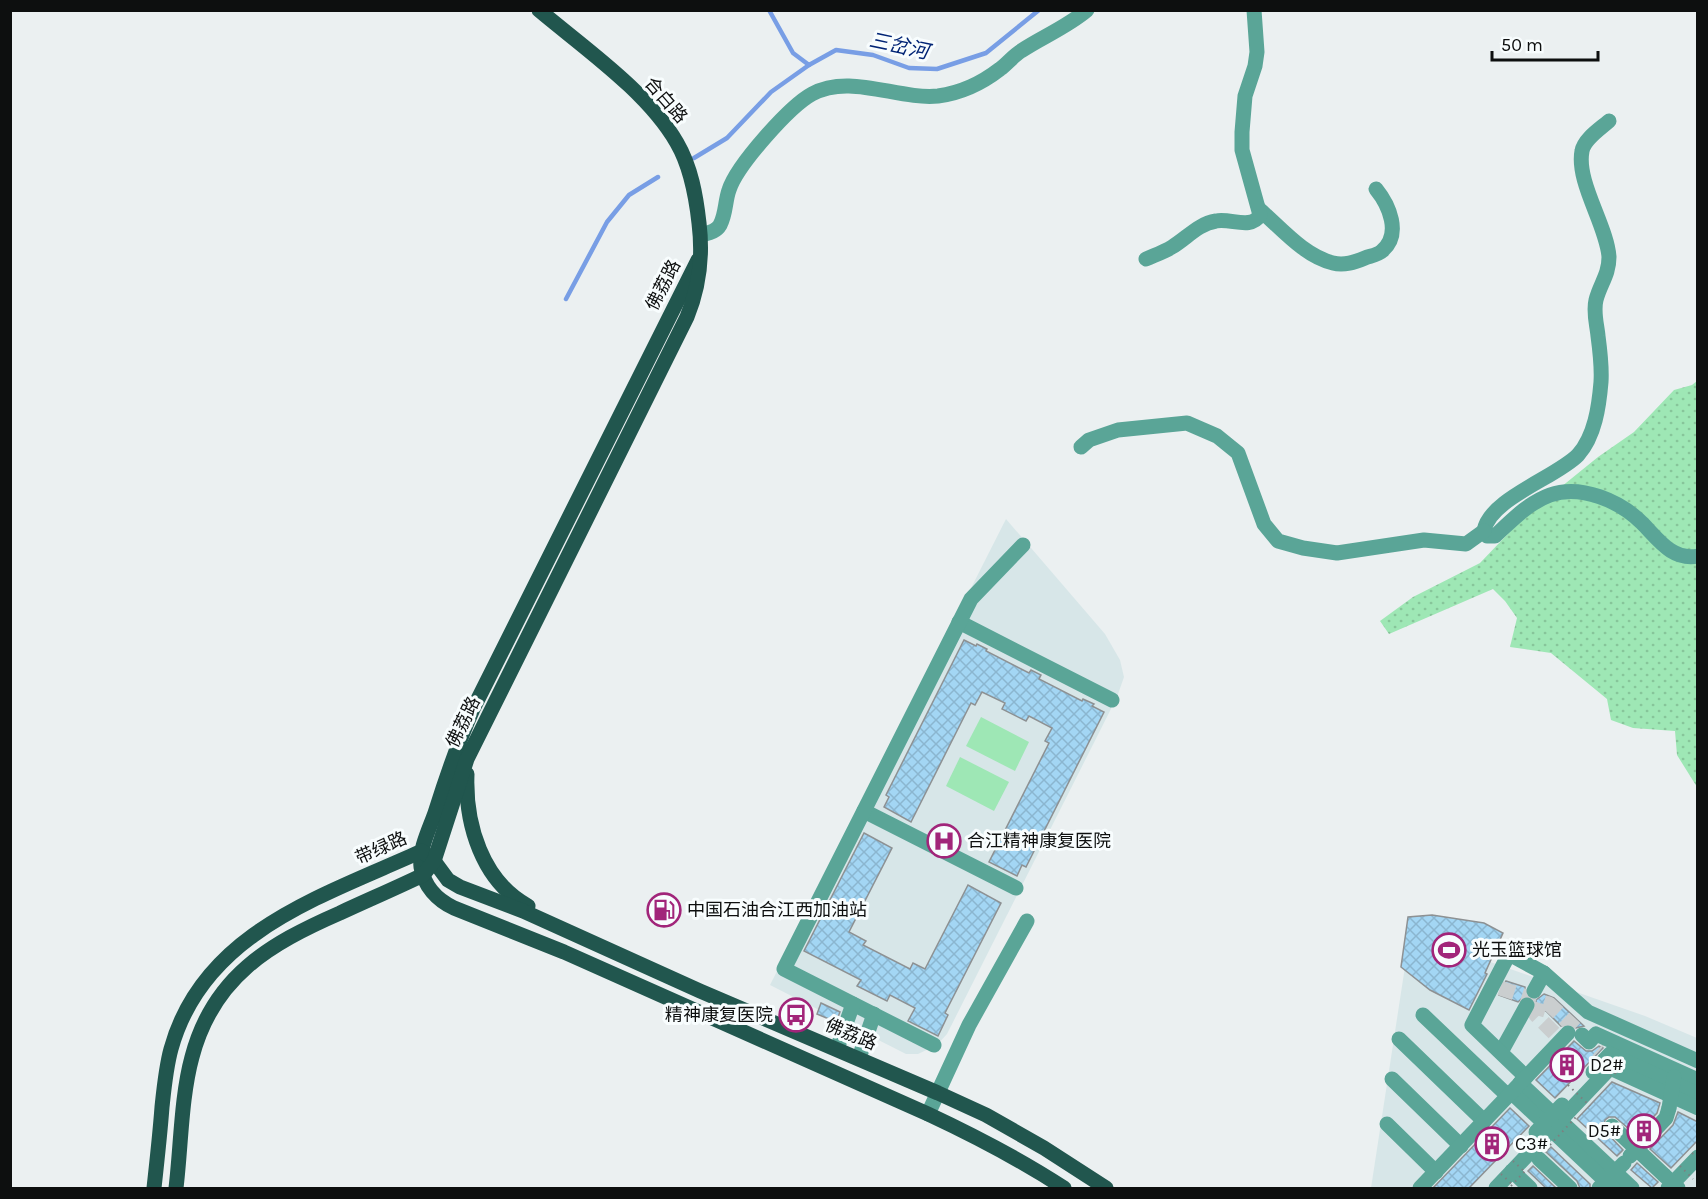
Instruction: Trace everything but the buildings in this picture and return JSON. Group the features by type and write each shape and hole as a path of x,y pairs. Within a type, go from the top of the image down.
{"main road":[{"name":"合白路","path":"539,10 645,101 670,131 684,157 697,201 701,252"},
{"name":"佛荔路","path":"701,252 700,279 687,317 476,740 460,778 434,861 442,874 460,887 523,910 700,991 986,1115 1044,1148 1106,1188"},
{"name":"佛荔路","path":"423,875 422,851 450,767 473,709 701,252"},
{"path":"476,740 467,773 466,793 475,838 486,862 501,885 521,903 578,934"},
{"name":"带绿路","path":"154,1188 170,1050 184,1014 212,971 241,943 289,912 422,851 434,861"},
{"path":"176,1188 192,1057 207,1016 229,984 254,960 285,939 423,875 434,861"},
{"path":"423,875 438,899 454,908 564,952 928,1114 1033,1168 1064,1188"}],"street":[{"path":"701,235 715,231 720,226 729,189 736,175 798,102 811,94 825,87 846,86 935,96 954,93 980,82 1000,69 1020,51 1077,19 1087,10"},
{"path":"1146,259 1172,247 1189,233 1216,221 1242,223 1257,220 1260,215 1242,150 1245,96 1257,52 1254,10"},
{"path":"1609,122 1590,137 1582,150 1582,169 1609,255 1608,274 1596,300 1595,316 1599,339 1601,379 1597,414 1590,436 1578,455 1507,502 1485,524 1484,531 1487,536 1495,536 1532,504 1551,495 1580,493 1609,500 1628,511 1659,542 1676,554 1689,558 1698,556"},
{"path":"1259,209 1313,255 1335,264 1352,263 1381,252 1390,241 1393,229 1390,213 1384,199 1376,189"},
{"path":"1081,447 1089,440 1118,430 1186,423 1217,436 1238,453 1264,524 1278,541 1303,548 1337,553 1424,540 1466,544 1484,531"},
{"path":"934,1045 784,969 971,599 1023,545"},
{"path":"959,622 1112,700"},
{"path":"864,811 1016,888"},
{"path":"928,1114 969,1025 1027,921"},
{"path":"1516,1087 1501,1052 1472,1024 1496,986 1509,954 1544,973 1572,1029 1589,1042 1596,1034 1675,1073 1698,1080"},
{"path":"1534,991 1544,973"},
{"path":"837,1049 853,1004"},
{"path":"1501,1052 1527,1005"},
{"path":"859,1058 874,1014"},
{"path":"1423,1015 1516,1087 1554,1132 1613,1188"},
{"path":"1572,1029 1698,1060"},
{"path":"1420,1188 1572,1029"},
{"path":"1399,1039 1484,1121"},
{"path":"1482,1188 1607,1060 1610,1054 1698,1094"},
{"path":"1530,1188 1513,1177 1610,1068 1698,1108"},
{"path":"1599,1188 1666,1118 1670,1108 1675,1073"},
{"path":"1392,1079 1461,1146"},
{"path":"1387,1124 1436,1172"},
{"path":"1612,1126 1666,1182 1678,1188"},
{"path":"1554,1132 1632,1188"},
{"path":"1666,1182 1696,1156"},
{"path":"1539,1159 1570,1188"}],"path":[{"path":"1607,1060 1613,1075 1607,1060"},
{"path":"1568,1085 1590,1106"},
{"path":"1554,1132 1576,1118"},
{"path":"1680,1166 1693,1179"}],"shaded area":[{"name":"合江精神康复医院","path":"1006,519 1105,634 1120,660 1124,677 1117,697 947,1034 937,1045 918,1054 906,1054 770,985"},
{"path":"1410,934 1645,1016 1697,1038 1697,1188 1371,1188"}],"green space":[{"path":"1697,381 1697,787 1677,755 1675,731 1633,728 1611,720 1607,699 1551,653 1510,647 1517,618 1493,589 1389,634 1380,621 1413,597 1480,563 1524,517 1598,457 1634,432 1674,390 1692,385"},
{"path":"981,717 1029,742 1015,771 966,746"},
{"path":"960,757 1009,782 994,811 946,786"}],"waterway":[{"name":"三岔河","path":"769,10 793,53 809,65 836,50 873,55 909,68 937,69 986,53 1039,10"},
{"path":"694,158 727,138 771,92 809,65"},
{"path":"566,299 607,222 629,195 658,177"}],"tunnel":[{"path":"1500,988 1548,1004"},
{"path":"1554,1033 1536,1015 1540,1002 1549,1004 1599,1051"}],"place":[{"name":"合江精神康复医院","path":"944,841"},
{"name":"中国石油合江西加油站","path":"664,910"},
{"name":"光玉篮球馆","path":"1449,950"},
{"name":"精神康复医院","path":"796,1015"},
{"name":"D2#","path":"1567,1065"},
{"name":"D5#","path":"1644,1131"},
{"name":"C3#","path":"1492,1144"}]}
